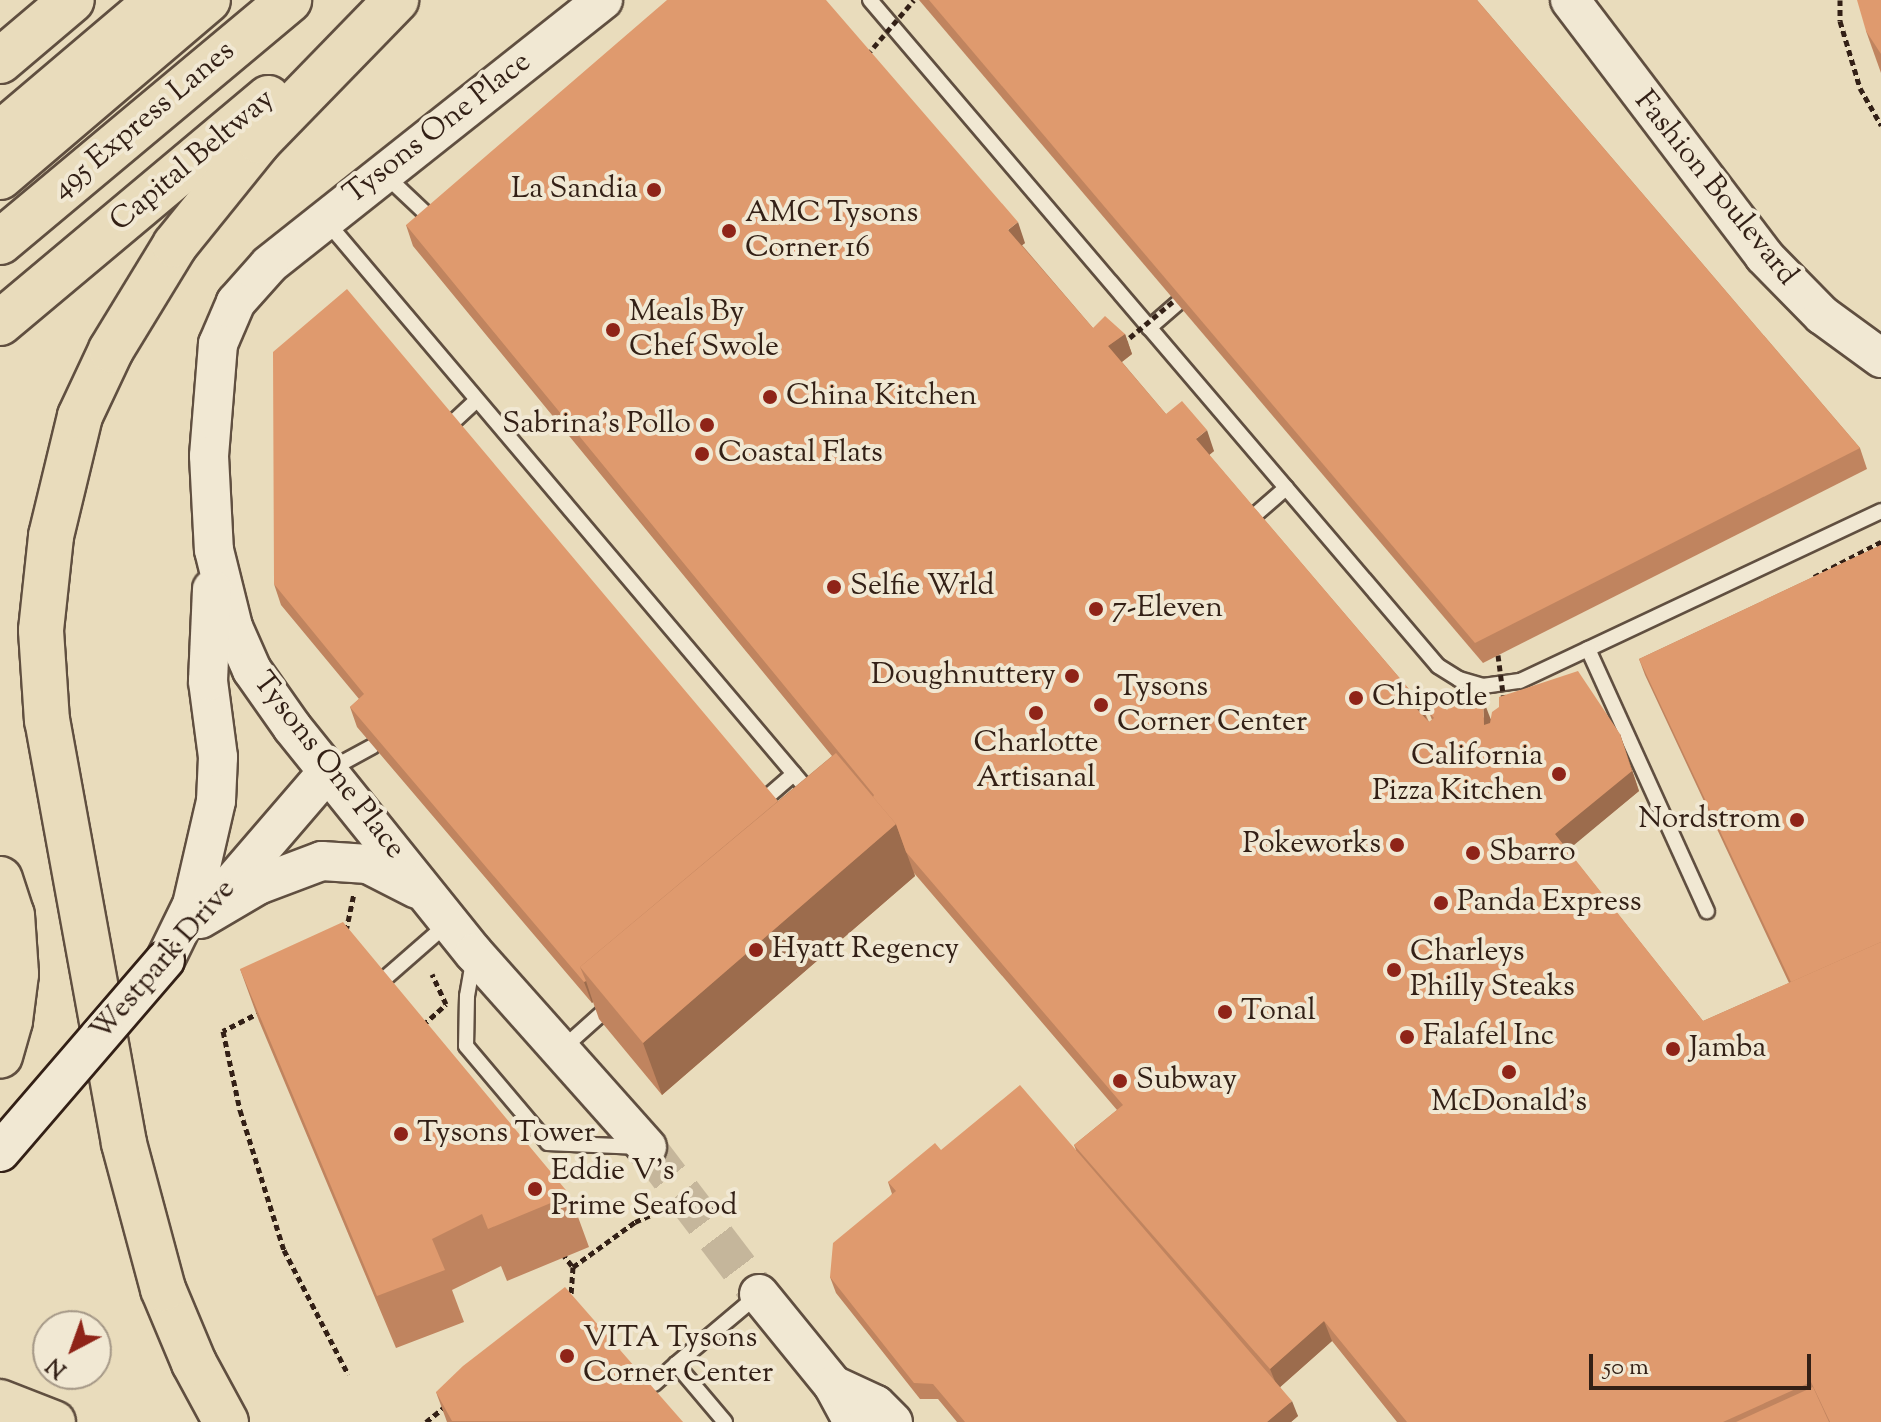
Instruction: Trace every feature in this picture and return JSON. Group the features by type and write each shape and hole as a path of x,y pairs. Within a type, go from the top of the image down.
{"highway":[{"path":"0,61 72,0"},
{"path":"0,134 158,0"},
{"path":"0,177 208,0"},
{"name":"495 Express Lanes","path":"0,242 289,0"},
{"name":"Capital Beltway","path":"0,323 386,0"},
{"path":"226,1422 194,1363 163,1289 124,1143 47,721 41,630 51,536 80,416 111,350 175,245 259,141 396,0"},
{"path":"0,879 12,915 16,974 10,1021 0,1056"}],"main road":[{"path":"0,1401 54,1422"}],"street":[{"name":"Tysons One Place","path":"603,0 324,218 269,265 236,302 218,344 209,456 214,550 233,627 252,670 292,727 474,953 647,1147"},
{"name":"Fashion Boulevard","path":"1570,0 1764,256 1822,315 1881,358"},
{"path":"165,960 192,905 216,801 218,757 208,681 214,550"},
{"name":"Westpark Drive","path":"0,1152 328,771"},
{"path":"200,919 258,885 322,861 368,864 440,909"},
{"path":"759,1294 833,1385 853,1422"},
{"path":"833,1385 876,1405 893,1422"}],"lane":[{"path":"870,0 1438,666 1459,679 1483,686 1520,681 1881,511"},
{"path":"382,172 438,225"},
{"path":"324,218 822,808"},
{"path":"1149,328 1177,301"},
{"path":"451,424 477,400"},
{"path":"1256,514 1286,488"},
{"path":"1588,649 1707,911"},
{"path":"328,771 373,746"},
{"path":"766,798 794,774"},
{"path":"374,989 440,909"},
{"path":"474,953 467,996 466,1046 548,1143 647,1147"},
{"path":"562,1049 627,991"},
{"path":"654,1384 759,1294"},
{"path":"676,1364 725,1422"}],"path":[{"path":"866,56 914,0"},
{"path":"1840,0 1840,21 1856,77 1881,125"},
{"path":"1119,346 1177,301 1178,285"},
{"path":"1813,577 1881,542"},
{"path":"1498,655 1504,702"},
{"path":"344,942 356,885"},
{"path":"420,1028 446,1004 432,974"},
{"path":"274,1004 223,1031 240,1110 284,1250 348,1374"},
{"path":"573,1267 635,1222 669,1207 716,1210"},
{"path":"556,1245 573,1267 570,1303"},
{"path":"426,1422 450,1402"}],"building":[{"name":"Tysons Corner Center","path":"667,0 826,0 1018,222 1008,230 1093,328 1105,316 1125,334 1108,346 1166,414 1182,401 1207,430 1196,439 1420,702 1415,707 1429,722 1434,718 1429,712 1439,701 1447,710 1453,702 1483,699 1484,725 1490,723 1492,712 1499,707 1499,697 1578,671 1620,734 1632,771 1555,834 1703,1021 1881,942 1881,1422 1830,1422 1811,1382 1723,1422 1407,1422 1324,1321 1270,1369 1074,1145 1123,1105 906,852 896,824 874,795 406,225"},
{"path":"929,0 1477,0 1860,448 1475,643"},
{"path":"1857,0 1881,0 1881,54 1866,31"},
{"path":"347,289 778,801 580,967 584,982 350,707 364,694 274,584 273,352"},
{"name":"Nordstrom","path":"1881,545 1881,942 1791,982 1639,659"},
{"path":"836,753 896,824 643,1043 580,967"},
{"name":"Tysons Tower","path":"343,922 570,1195 488,1229 482,1214 432,1239 445,1270 377,1296 240,969"},
{"path":"1020,1085 1292,1401 1267,1422 965,1422 933,1384 914,1383 830,1277 833,1243 896,1191 888,1182 935,1143 941,1150"},
{"name":"VITA Tysons Corner Center","path":"565,1287 683,1422 452,1421 436,1392 463,1366"},
{"path":"1813,1387 1829,1422 1736,1422"}],"tunnel":[{"path":"647,1147 759,1294"}],"place":[{"name":"La Sandia","path":"654,190"},
{"name":"AMC Tysons Corner 16","path":"729,231"},
{"name":"Meals By Chef Swole","path":"613,330"},
{"name":"China Kitchen","path":"770,397"},
{"name":"Sabrina's Pollo","path":"707,425"},
{"name":"Coastal Flats","path":"702,454"},
{"name":"Selfie Wrld","path":"834,587"},
{"name":"7-Eleven","path":"1096,609"},
{"name":"Doughnuttery","path":"1072,676"},
{"name":"Chipotle","path":"1356,698"},
{"name":"Tysons Corner Center","path":"1101,705"},
{"name":"Charlotte Artisanal","path":"1036,713"},
{"name":"California Pizza Kitchen","path":"1559,774"},
{"name":"Nordstrom","path":"1797,820"},
{"name":"Pokeworks","path":"1397,845"},
{"name":"Sbarro","path":"1473,853"},
{"name":"Panda Express","path":"1441,903"},
{"name":"Hyatt Regency","path":"756,950"},
{"name":"Charleys Philly Steaks","path":"1394,970"},
{"name":"Tonal","path":"1225,1012"},
{"name":"Falafel Inc","path":"1407,1037"},
{"name":"Jamba","path":"1673,1049"},
{"name":"McDonald's","path":"1509,1072"},
{"name":"Subway","path":"1120,1081"},
{"name":"Tysons Tower","path":"401,1134"},
{"name":"Eddie V's Prime Seafood","path":"535,1189"},
{"name":"VITA Tysons Corner Center","path":"567,1356"}]}
